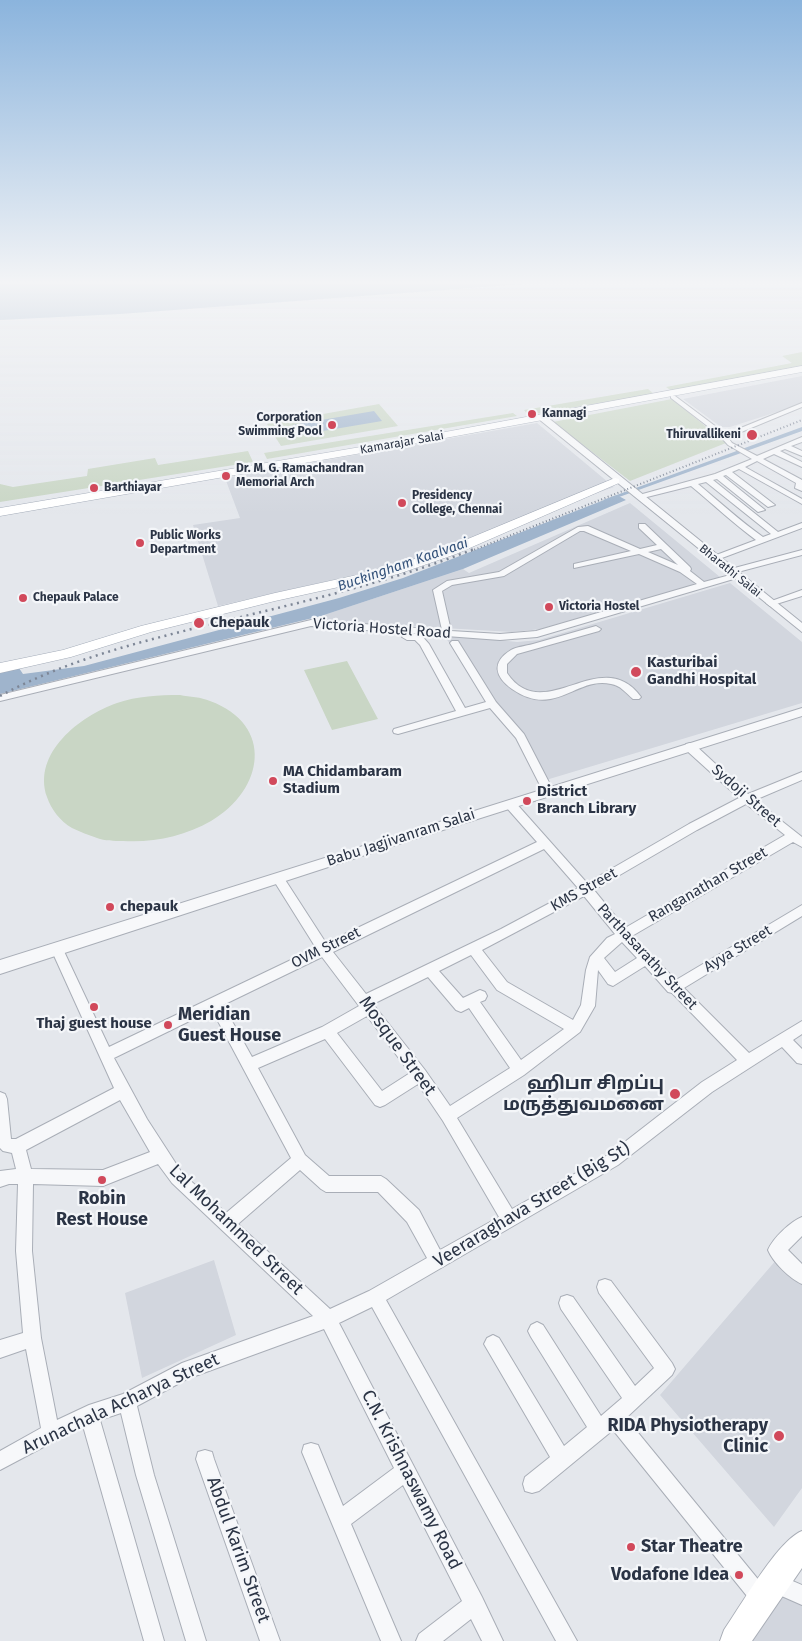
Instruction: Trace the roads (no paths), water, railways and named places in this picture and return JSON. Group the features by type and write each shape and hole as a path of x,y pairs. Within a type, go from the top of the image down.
{"main road":[{"name":"Kamarajar Salai","path":"541,420 802,369"},
{"name":"Kamarajar Salai","path":"0,513 802,374"},
{"path":"0,668 66,654 146,629 275,596 393,571 452,551 620,484"},
{"path":"736,1641 802,1545"}],"street":[{"path":"674,397 722,434 730,444 801,484"},
{"path":"722,434 732,434 802,405"},
{"name":"Bharathi Salai","path":"541,420 620,484 659,512 732,574 802,629"},
{"path":"638,496 693,484 718,476 800,441"},
{"path":"785,446 802,454"},
{"path":"774,451 802,465"},
{"path":"740,467 802,502"},
{"path":"727,472 770,505"},
{"path":"718,476 761,510"},
{"path":"707,479 777,535"},
{"path":"693,484 726,511 732,519 763,541"},
{"path":"714,559 802,525"},
{"path":"642,526 700,582"},
{"path":"447,633 437,590 450,583 502,574 578,529 585,528 683,570 700,582"},
{"path":"791,530 802,537"},
{"path":"577,566 664,546"},
{"name":"Victoria Hostel Road","path":"0,698 311,623 500,637 537,634 802,552"},
{"path":"770,603 802,593"},
{"path":"596,629 514,652 503,663 501,670 504,678 520,691 535,696 556,696 606,680 624,685 636,697"},
{"path":"399,637 418,637 424,644 462,712"},
{"path":"455,643 492,704 520,736 549,792"},
{"path":"398,731 492,704"},
{"name":"Babu Jagjivanram Salai","path":"0,967 802,712"},
{"name":"Sydoji Street","path":"690,747 746,798 797,839"},
{"name":"KMS Street","path":"250,1065 327,1031 367,1004 586,889 746,798 802,776"},
{"name":"Parthasarathy Street","path":"510,804 546,842 646,959 748,1062"},
{"name":"Ranganathan Street","path":"596,957 611,942 623,934 797,839"},
{"name":"OVM Street","path":"106,1055 546,842"},
{"name":"Mosque Street","path":"278,878 323,949 367,1004 448,1116 509,1219"},
{"name":"Ayya Street","path":"673,988 802,910"},
{"name":"Lal Mohammed Street","path":"57,949 123,1091 161,1156 177,1178 328,1319"},
{"path":"474,949 502,986 575,1028"},
{"path":"596,957 613,980 646,959"},
{"path":"448,1116 519,1070 575,1028 588,1006 592,970 596,957"},
{"path":"430,970 461,1006 476,999 519,1070"},
{"path":"215,1002 300,1160 326,1184 381,1184 414,1216 438,1262"},
{"name":"Veeraraghava Street (Big St)","path":"328,1319 375,1297 438,1262 613,1160 708,1087 802,1028"},
{"path":"327,1031 380,1100 420,1075"},
{"path":"784,1040 802,1058"},
{"path":"0,1099 4,1142 8,1146 17,1146 123,1091"},
{"path":"17,1146 26,1177 24,1251 32,1338 51,1433"},
{"path":"0,1180 9,1176 103,1178 161,1156"},
{"path":"227,1223 300,1160"},
{"path":"802,1225 776,1250 802,1276"},
{"path":"532,1484 614,1417 666,1369 605,1287"},
{"path":"375,1297 567,1641"},
{"path":"568,1303 633,1399"},
{"name":"Arunachala Acharya Street","path":"0,1461 90,1414 127,1402 182,1372 328,1319"},
{"name":"C.N. Krishnaswamy Road","path":"328,1319 493,1641"},
{"path":"537,1331 599,1429"},
{"path":"0,1349 32,1338"},
{"path":"493,1344 562,1460"},
{"path":"127,1402 145,1475 196,1641"},
{"path":"90,1414 154,1641"},
{"path":"614,1417 768,1592 802,1595"},
{"path":"311,1452 391,1641"},
{"name":"Abdul Karim Street","path":"205,1460 270,1641"},
{"path":"340,1520 406,1471"},
{"path":"426,1641 475,1604"}],"water":[{"path":"374,411 382,421 299,435 292,425"},
{"path":"617,495 626,500 463,569 321,616 0,694 0,672 19,668 23,674 84,666 339,598 403,578"}],"waterway":[{"name":"Buckingham Kaalvaai","path":"606,500 802,429"}],"railway":[{"path":"471,551 802,420"},
{"path":"0,696 48,673 98,655 148,640 373,583 474,549"}],"place":[{"name":"Kannagi","path":"532,414"},
{"name":"Corporation Swimming Pool","path":"332,425"},
{"name":"Thiruvallikeni","path":"752,435"},
{"name":"Dr. M. G. Ramachandran Memorial Arch","path":"226,476"},
{"name":"Barthiayar","path":"94,488"},
{"name":"Presidency College, Chennai","path":"402,503"},
{"name":"Public Works Department","path":"140,543"},
{"name":"Chepauk Palace","path":"23,598"},
{"name":"Victoria Hostel","path":"549,607"},
{"name":"Chepauk","path":"199,623"},
{"name":"Kasturibai Gandhi Hospital","path":"636,672"},
{"name":"MA Chidambaram Stadium","path":"273,781"},
{"name":"District Branch Library","path":"527,801"},
{"name":"chepauk","path":"110,907"},
{"name":"Thaj guest house","path":"94,1007"},
{"name":"Meridian Guest House","path":"168,1025"},
{"name":"ஹிபா சிறப்பு மருத்துவமனை","path":"675,1094"},
{"name":"Robin Rest House","path":"102,1180"},
{"name":"RIDA Physiotherapy Clinic","path":"779,1436"},
{"name":"Star Theatre","path":"631,1547"},
{"name":"Vodafone Idea","path":"739,1575"}]}
